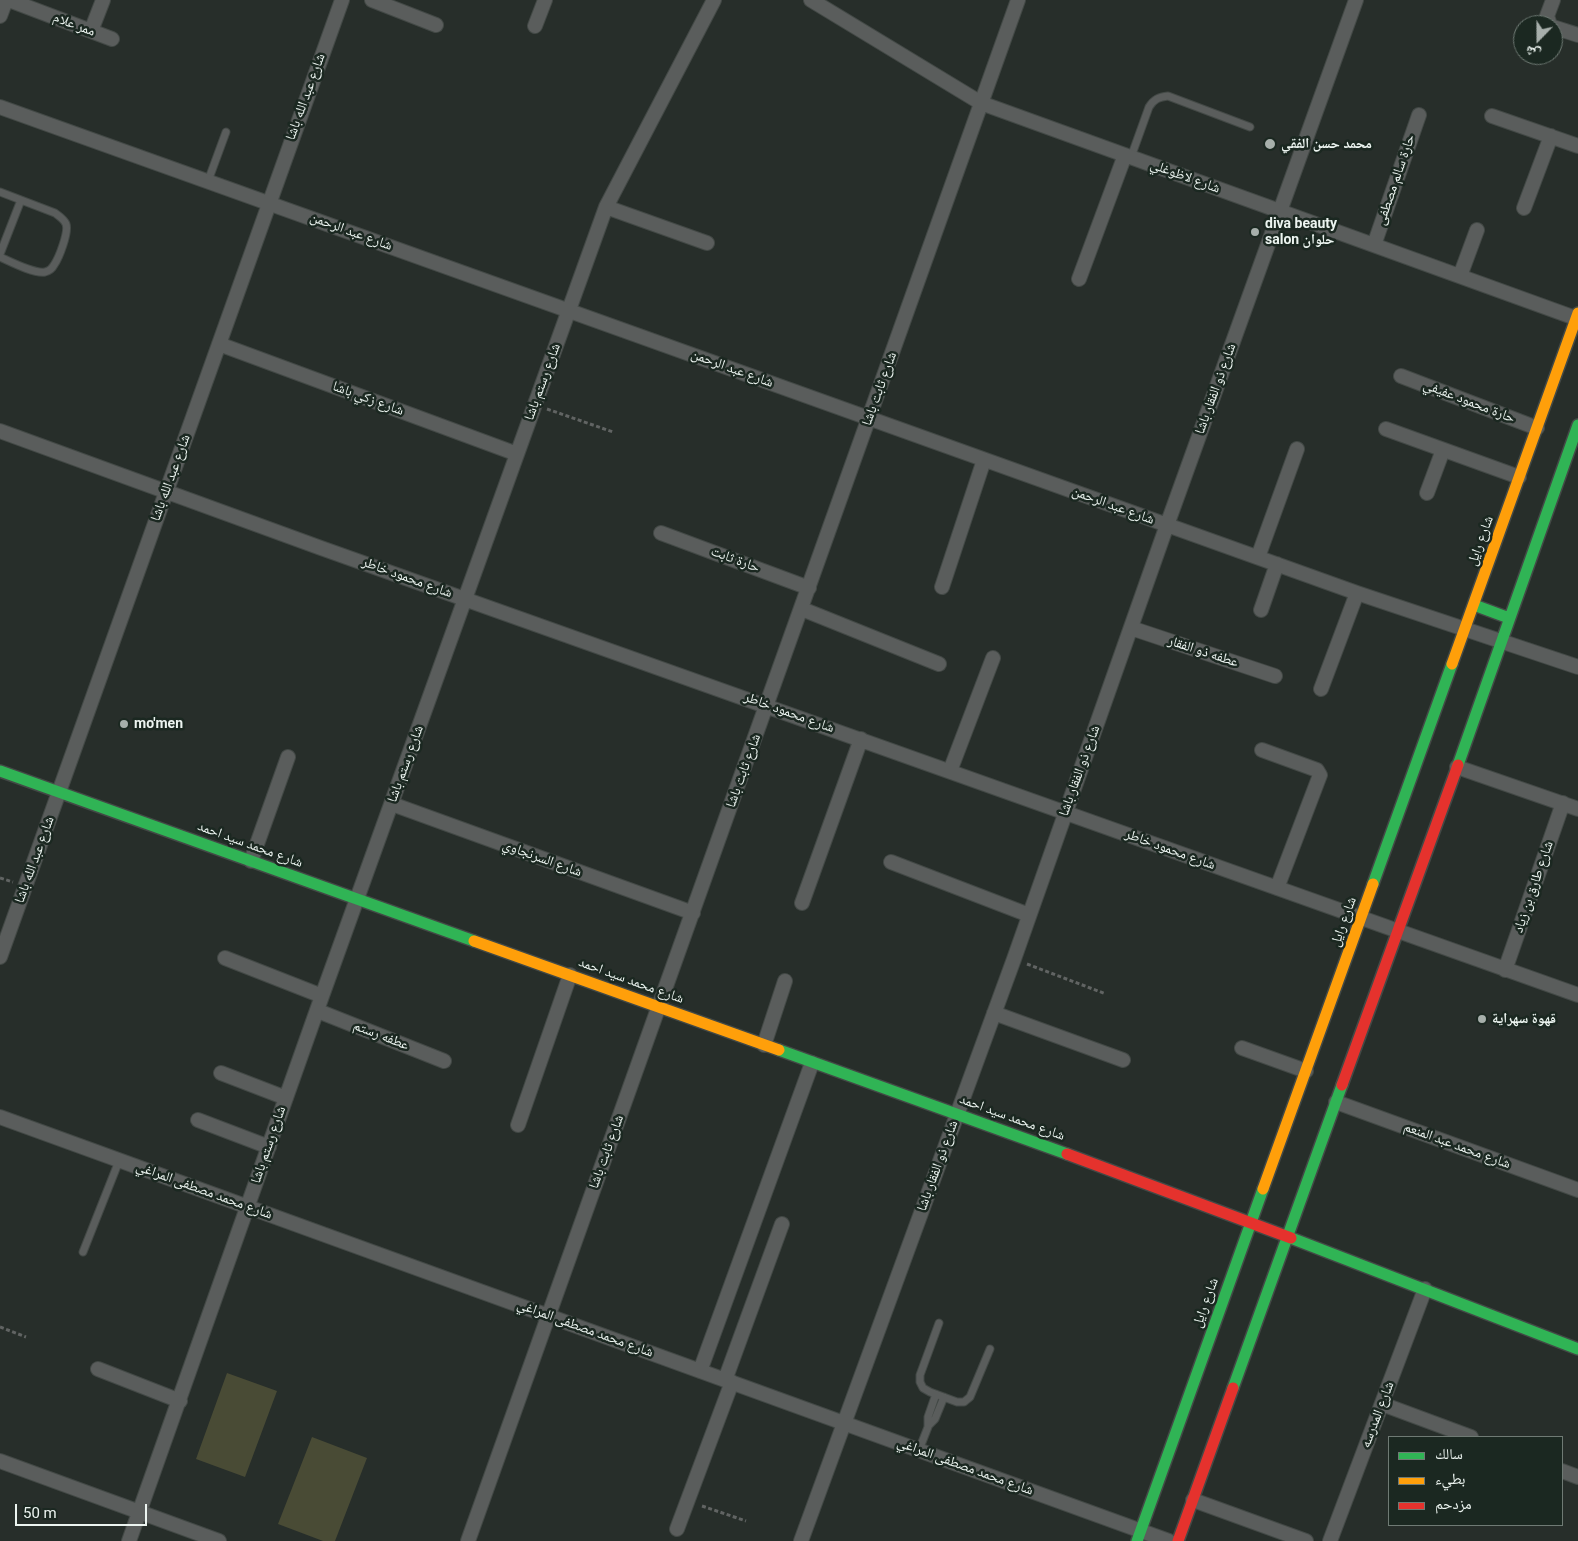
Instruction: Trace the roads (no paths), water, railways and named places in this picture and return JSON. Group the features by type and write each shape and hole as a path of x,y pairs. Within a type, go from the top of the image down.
{"street":[{"path":"0,16 7,0"},
{"name":"ممر علام","path":"7,0 112,39"},
{"path":"91,30 103,0"},
{"name":"شارع عبد الله باشا","path":"0,957 342,0"},
{"path":"372,0 436,25"},
{"path":"535,26 545,0"},
{"name":"شارع رستم باشا","path":"129,1541 322,996 606,207 714,0"},
{"name":"شارع لاظوغلي","path":"811,0 981,103 1577,317"},
{"name":"شارع ثابت باشا","path":"468,1541 1018,0"},
{"name":"شارع ذو الفقار باشا","path":"801,1541 1014,959 1167,525 1356,0"},
{"path":"1547,15 1553,0"},
{"path":"1563,30 1578,35"},
{"name":"شارع عبد الرحمن","path":"0,107 1357,593 1578,667"},
{"name":"حارة سالم مصطفى","path":"1374,245 1419,115"},
{"path":"1492,116 1578,146"},
{"path":"1524,208 1551,136"},
{"path":"1079,279 1128,156"},
{"path":"606,207 707,243"},
{"path":"1460,276 1477,230"},
{"name":"شارع رايل","path":"1139,1536 1577,317"},
{"name":"شارع زكي باشا","path":"219,344 517,454"},
{"name":"حارة محمود عفيفي","path":"1401,376 1537,428"},
{"path":"1178,1541 1578,425"},
{"path":"1386,429 1519,477"},
{"name":"شارع محمود خاطر","path":"0,431 465,599 1578,995"},
{"path":"1258,557 1297,449"},
{"path":"1427,493 1443,450"},
{"path":"942,587 984,460"},
{"name":"حارة ثابت","path":"661,533 809,588"},
{"path":"1261,610 1276,564"},
{"path":"1321,689 1357,593"},
{"path":"1474,605 1509,618"},
{"path":"802,609 939,664"},
{"name":"عطفه ذو الفقار","path":"1131,628 1275,676"},
{"path":"950,771 992,658"},
{"path":"802,903 861,739"},
{"path":"1262,750 1317,770 1320,775 1277,888"},
{"path":"251,861 288,757"},
{"path":"1457,767 1578,809"},
{"name":"شارع محمد سيد احمد","path":"0,771 957,1114 1288,1236 1578,1349"},
{"name":"شارع طارق بن زياد","path":"1505,970 1563,803"},
{"name":"شارع السرنجاوي","path":"392,804 693,913"},
{"path":"891,862 1029,915"},
{"path":"225,958 322,996"},
{"path":"518,1125 570,975"},
{"path":"764,1045 785,981"},
{"name":"عطفه رستم","path":"318,1011 444,1061"},
{"path":"994,1013 1123,1060"},
{"path":"1242,1048 1306,1071"},
{"path":"700,1371 812,1063"},
{"path":"221,1073 286,1098"},
{"name":"شارع محمد عبد المنعم","path":"1336,1102 1578,1190"},
{"name":"شارع محمد مصطفى المراغي","path":"0,1117 919,1450 1139,1536 1169,1541"},
{"path":"198,1120 269,1147"},
{"path":"677,1529 782,1224"},
{"name":"شارع المدرسه","path":"1330,1541 1425,1289"},
{"path":"98,1369 180,1401"},
{"path":"1382,1404 1468,1436"},
{"path":"0,1461 219,1541"},
{"path":"1563,1471 1578,1477"},
{"path":"1193,1500 1306,1541"}],"lane":[{"path":"1128,156 1149,107 1160,97 1168,96 1250,127"},
{"path":"208,181 226,132"},
{"path":"0,192 21,200 61,217 66,224 67,231 54,267 49,271 36,271 0,256 21,200"},
{"path":"84,1252 119,1161"},
{"path":"939,1323 920,1375 920,1382 923,1388 957,1402 964,1402 970,1397 990,1349"},
{"path":"929,1425 928,1417 936,1394"},
{"path":"919,1450 929,1425 935,1420 944,1397"}],"place":[{"name":"محمد حسن الفقي","path":"1270,144"},
{"name":"diva beauty salon حلوان","path":"1255,232"},
{"name":"mo'men","path":"124,724"},
{"name":"قهوة سهراية","path":"1482,1019"}]}
